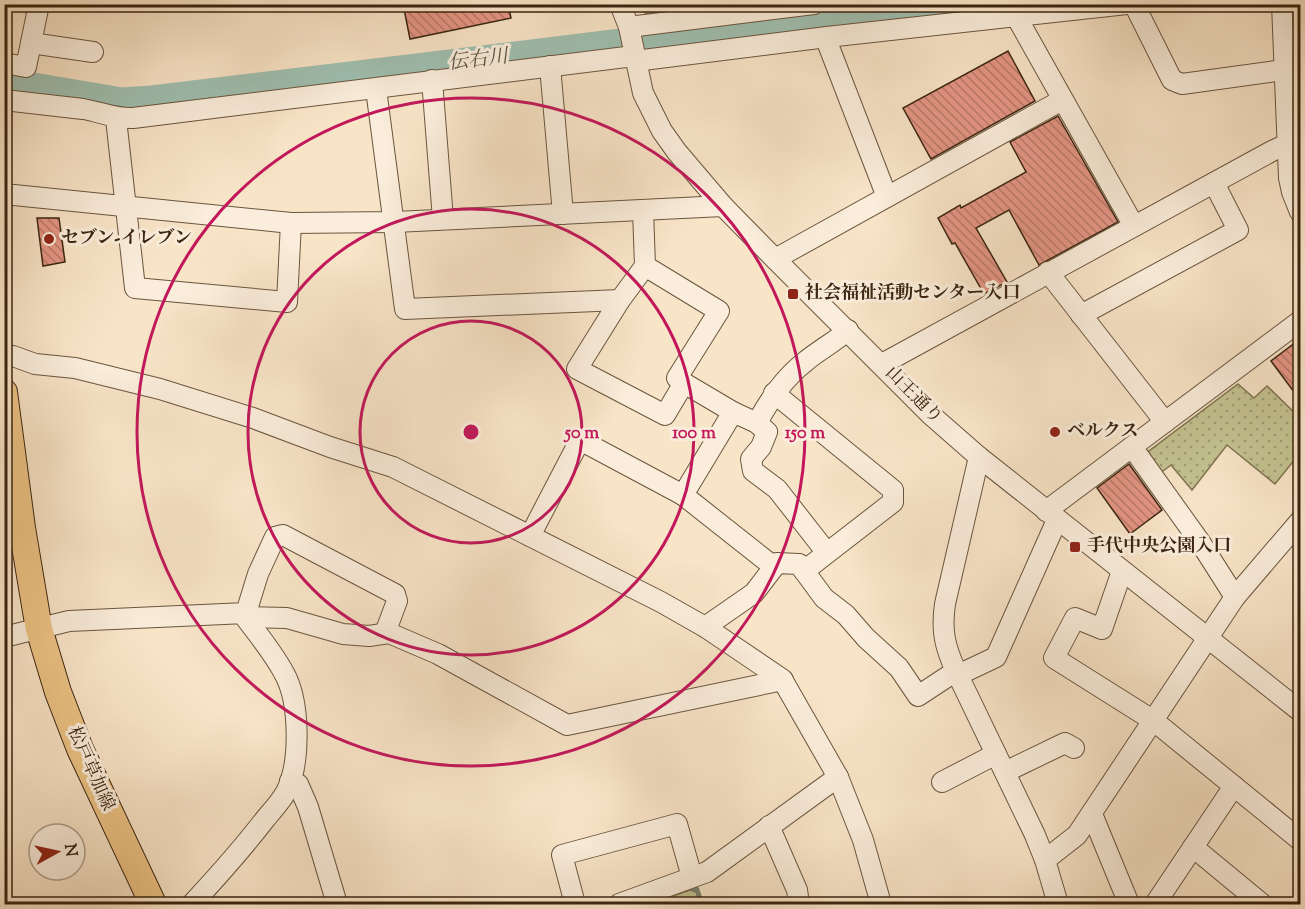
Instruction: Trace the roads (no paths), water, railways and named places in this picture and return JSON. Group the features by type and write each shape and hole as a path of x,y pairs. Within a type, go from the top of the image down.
{"main road":[{"name":"松戸草加線","path":"4,392 7,427 39,628 58,692 80,749 153,904"},
{"name":"松戸草加線","path":"4,515 22,586 39,628"}],"street":[{"path":"4,63 26,68 39,4"},
{"name":"山王通り","path":"620,4 629,29 643,93 662,131 723,206 931,415 979,457 1300,711"},
{"path":"4,100 83,109 106,113 116,119 634,56 1127,4"},
{"path":"1134,4 1172,80 1182,84 1284,70"},
{"path":"1282,4 1284,70 1294,143 1292,192 1300,212"},
{"path":"629,29 804,5"},
{"path":"1016,16 1134,226"},
{"path":"827,37 887,197"},
{"path":"32,43 93,52"},
{"path":"550,66 563,214"},
{"path":"432,80 443,219"},
{"path":"376,89 405,309 620,300"},
{"path":"775,259 1062,100"},
{"path":"116,119 135,288 287,302 291,223"},
{"path":"882,364 1048,272 1294,143"},
{"path":"1081,315 1238,230 1214,183"},
{"path":"4,195 291,223 394,222 723,206"},
{"path":"643,210 645,266 620,300 577,369 665,415 684,383"},
{"path":"645,266 719,311 677,378 733,412 757,423 767,432 761,447 751,459 753,471 777,489 827,553"},
{"path":"1048,272 1165,422"},
{"path":"705,627 754,592 777,563 799,564 824,598 846,615 866,638 899,668 918,696 957,673 996,657 1052,515 1132,447 1300,321"},
{"path":"757,423 774,393 806,361 848,330"},
{"path":"4,356 14,356 35,364 75,368 149,386 254,418 330,447 393,467 661,602 705,627 783,680 838,777 863,840 881,904"},
{"path":"774,393 892,490 893,502 804,571"},
{"path":"683,495 733,412"},
{"path":"530,536 580,440 683,495 774,567"},
{"path":"1132,447 1200,542 1235,597"},
{"path":"979,457 942,625 947,650 1045,860 1058,904"},
{"path":"1045,860 1077,835 1235,597 1300,521"},
{"path":"245,614 265,556 275,537 283,535 394,594 397,601 385,633"},
{"path":"1122,571 1102,630 1076,618 1054,658 1154,721 1300,840"},
{"path":"192,904 244,846 285,793 290,781 297,725 296,703 284,672 245,614"},
{"path":"4,637 69,621 245,614 287,618 343,634 369,636 389,633 438,654 567,725 783,680"},
{"path":"942,782 1065,743 1074,748"},
{"path":"619,904 707,872 838,777"},
{"path":"290,781 298,784 308,807 337,904"},
{"path":"1155,904 1234,786"},
{"path":"1092,814 1129,904"},
{"path":"575,904 562,855 677,824 692,877"},
{"path":"769,826 797,890 799,904"},
{"path":"1193,847 1262,904"}],"waterway":[{"name":"伝右川","path":"4,81 122,101 152,99 952,4"},
{"path":"686,888 697,889 702,904"}],"place":[{"name":"セブン-イレブン","path":"49,239"},
{"name":"社会福祉活動センター入口","path":"793,294"},
{"name":"ベルクス","path":"1055,432"},
{"name":"手代中央公園入口","path":"1075,547"}]}
